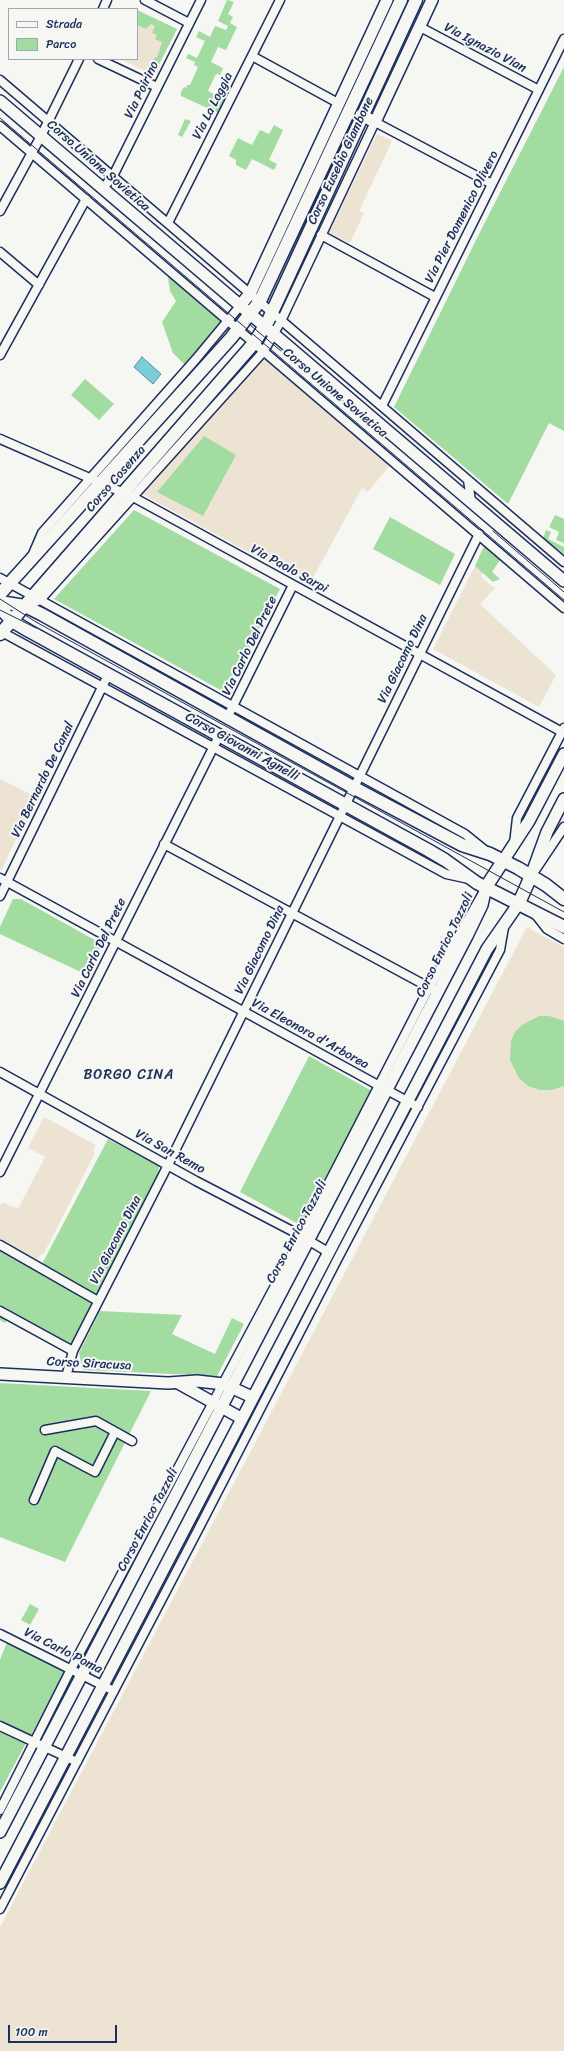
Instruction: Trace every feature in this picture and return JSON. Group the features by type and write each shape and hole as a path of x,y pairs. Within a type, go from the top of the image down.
{"main road":[{"name":"Corso Eusebio Giambone","path":"250,315 260,302 401,0"},
{"name":"Corso Eusebio Giambone","path":"269,330 271,312 361,115 416,0"},
{"name":"Corso Cosenza","path":"0,594 4,581 30,560 96,481 250,315"},
{"name":"Corso Cosenza","path":"3,628 32,602 128,495 259,347 269,330"},
{"name":"Corso Giovanni Agnelli","path":"0,602 32,602 41,614 123,652 230,712 354,787 462,845 490,854 531,876"},
{"name":"Corso Giovanni Agnelli","path":"0,608 3,628 29,631 219,736 342,810 445,860 473,880 564,927"},
{"path":"486,887 503,861"},
{"path":"519,903 526,891 531,876 548,886 564,899"}],"street":[{"path":"145,0 189,23"},
{"name":"Via Poirino","path":"103,189 113,176 201,0"},
{"name":"Via La Loggia","path":"168,223 280,0"},
{"name":"Corso Eusebio Giambone","path":"240,306 250,292 387,0"},
{"name":"Corso Eusebio Giambone","path":"269,330 281,321 432,0"},
{"name":"Via Ignazio Vian","path":"420,27 539,90"},
{"name":"Via Pier Domenico Olivero","path":"382,406 564,39"},
{"path":"252,56 350,110 492,184"},
{"path":"0,211 49,121 79,60"},
{"path":"100,60 157,87"},
{"name":"Corso Unione Sovietica","path":"0,80 250,292 281,321 564,562"},
{"name":"Corso Unione Sovietica","path":"0,101 564,581"},
{"name":"Corso Unione Sovietica","path":"0,126 564,608"},
{"path":"0,355 86,199"},
{"path":"321,235 435,297"},
{"path":"0,252 39,285"},
{"name":"Corso Cosenza","path":"96,481 240,306"},
{"name":"Via Paolo Sarpi","path":"0,439 128,495 419,654 563,730"},
{"path":"468,480 471,501"},
{"name":"Via Giacomo Dina","path":"66,1377 74,1351 98,1301 168,1165 479,534"},
{"name":"Corso Giovanni Agnelli","path":"4,581 32,602 123,652"},
{"name":"Via Carlo Del Prete","path":"230,712 293,585"},
{"name":"Corso Giovanni Agnelli","path":"3,628 102,686 213,747 342,810"},
{"name":"Via Bernardo De Canal","path":"0,896 3,880 108,675"},
{"name":"Corso Giovanni Agnelli","path":"230,712 359,776 465,834 490,854"},
{"path":"514,844 517,818 563,730"},
{"name":"Via Carlo Del Prete","path":"0,1172 219,736"},
{"path":"503,861 529,821 564,754"},
{"path":"531,876 547,832 564,799"},
{"path":"531,876 564,827"},
{"path":"164,844 434,990"},
{"name":"Via Eleonora d'Arborea","path":"3,880 418,1107"},
{"path":"548,886 564,890"},
{"name":"Corso Enrico Tazzoli","path":"0,1810 82,1675 228,1385 434,990 482,905 486,887"},
{"path":"0,1882 487,949 519,903"},
{"name":"Corso Giovanni Agnelli","path":"531,909 547,929 564,939"},
{"path":"0,1909 500,950 504,924"},
{"name":"Via San Remo","path":"0,1072 328,1252"},
{"path":"0,1246 98,1301"},
{"path":"0,1311 74,1351"},
{"name":"Corso Siracusa","path":"0,1374 177,1383 197,1381 228,1385 263,1402"},
{"name":"Corso Siracusa","path":"177,1383 190,1388 218,1406 241,1418"},
{"name":"Corso Enrico Tazzoli","path":"0,1832 40,1745 71,1670 218,1406"},
{"path":"45,1430 96,1422 132,1441"},
{"path":"34,1500 54,1452 95,1472 115,1432"},
{"name":"Via Carlo Poma","path":"0,1634 114,1691"},
{"path":"0,1726 77,1762"}],"shaded area":[{"path":"138,10 177,29 154,76 123,60 138,60"},
{"path":"377,134 392,141 359,211 364,213 350,243 329,233"},
{"path":"260,360 269,360 390,465 368,492 362,488 309,585 142,494"},
{"path":"475,566 483,573 481,576 484,580 495,588 480,604 556,675 539,707 433,649"},
{"path":"0,779 36,797 1,871 0,870"},
{"path":"527,927 564,947 564,2051 0,2051 0,1927"},
{"path":"44,1117 96,1145 93,1152 95,1153 43,1255 41,1254 37,1261 0,1241 0,1206 2,1202 18,1209 45,1157 28,1148"}],"green space":[{"path":"227,0 234,2 228,14 233,17 230,23 237,27 226,50 218,47 211,62 223,68 220,75 216,74 208,91 220,97 223,92 227,94 218,113 181,96 181,92 184,87 186,88 187,85 190,85 198,67 194,65 195,62 186,58 188,54 197,58 205,41 196,37 199,31 210,37 215,26 226,30 228,26 218,21"},
{"path":"138,10 177,29 157,68 151,65 155,57 157,58 162,42 155,39 157,35 152,33 155,26 151,24 146,29 138,25"},
{"path":"564,67 564,431 549,423 508,504 394,407 480,232"},
{"path":"185,119 191,121 182,137 178,135"},
{"path":"274,125 283,130 269,160 277,164 274,170 252,159 246,170 236,165 236,160 229,156 238,138 252,145 260,130 269,134"},
{"path":"167,271 223,320 222,324 185,365 173,353 162,322 176,301 170,291"},
{"path":"85,379 114,404 99,420 71,395"},
{"path":"204,436 236,455 203,516 157,492"},
{"path":"134,510 280,589 226,693 54,599"},
{"path":"555,515 564,519 564,543 556,540 559,532 549,527"},
{"path":"390,517 455,554 440,585 373,549"},
{"path":"546,530 551,532 548,539 564,547 564,554 543,538"},
{"path":"484,546 500,560 492,572 500,579 493,582 475,566"},
{"path":"13,899 21,899 102,944 87,975 0,934 0,927"},
{"path":"539,1016 549,1016 564,1021 564,1086 552,1090 540,1090 528,1086 519,1078 510,1060 511,1041 515,1032 522,1025"},
{"path":"309,1056 372,1091 302,1226 240,1192"},
{"path":"108,1139 159,1166 158,1177 68,1350 8,1319 5,1323 0,1320 0,1245 42,1264"},
{"path":"100,1311 182,1315 172,1334 215,1354 232,1318 244,1324 217,1376 83,1370 79,1353"},
{"path":"0,1383 151,1391 65,1562 0,1537"},
{"path":"30,1604 39,1609 30,1625 21,1620"},
{"path":"7,1642 66,1671 30,1737 0,1721 0,1660"},
{"path":"0,1730 26,1743 0,1792"}],"water":[{"path":"142,357 161,374 153,384 134,367"}],"tram line":[{"path":"0,118 564,600"},
{"path":"249,324 281,351"},
{"path":"493,531 564,592"},
{"path":"0,599 36,622 564,912"},
{"path":"0,610 36,628"}],"district":[{"name":"BORGO CINA","path":"129,1075"}]}
